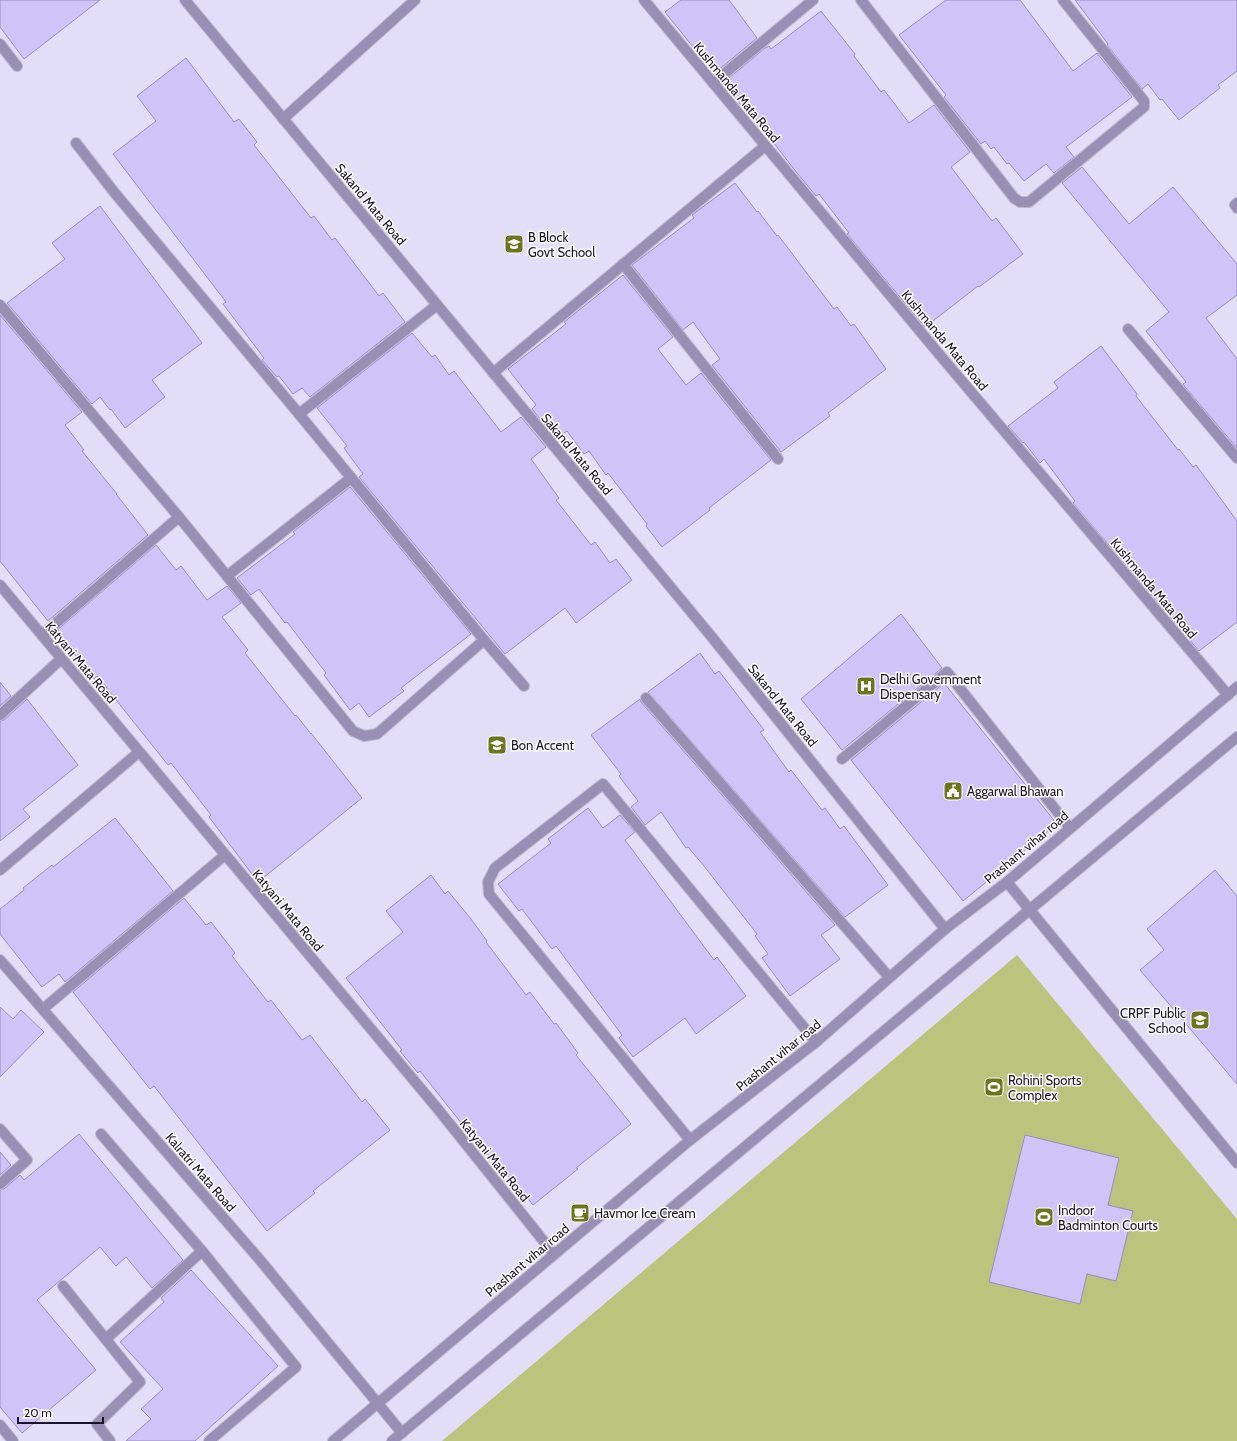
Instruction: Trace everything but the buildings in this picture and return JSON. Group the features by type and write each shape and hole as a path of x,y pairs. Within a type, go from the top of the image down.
{"street":[{"name":"Sakand Mata Road","path":"185,0 711,636 945,929"},
{"path":"283,119 415,0"},
{"name":"Kushmanda Mata Road","path":"644,0 944,360 1228,695"},
{"path":"713,83 813,0"},
{"path":"861,0 1014,198 1020,202 1029,202 1144,107 1144,101 1063,0"},
{"path":"0,44 17,66"},
{"path":"76,143 114,192 299,414 484,640 524,686"},
{"path":"493,373 765,146"},
{"path":"1237,203 1235,205 1237,208"},
{"path":"623,264 778,459"},
{"path":"0,305 228,576 353,731 364,736 377,734 484,640"},
{"path":"299,414 437,305"},
{"path":"1128,329 1237,458"},
{"path":"228,576 351,478"},
{"path":"42,636 179,517"},
{"name":"Katyani Mata Road","path":"0,586 437,1108 554,1254"},
{"path":"0,715 61,659"},
{"path":"842,759 946,672 1070,828"},
{"name":"Prashant vihar road","path":"333,1441 690,1140 816,1042 945,929 1007,882 1237,688"},
{"path":"646,698 889,977"},
{"path":"392,1441 1237,737"},
{"path":"0,870 139,752"},
{"path":"690,1140 489,894 488,882 495,868 603,784 816,1042"},
{"path":"43,1009 225,854"},
{"path":"1007,882 1237,1163"},
{"name":"Kalratri Mata Road","path":"0,960 260,1260 402,1433"},
{"path":"0,1129 27,1160 0,1184"},
{"path":"101,1134 202,1251 296,1367 209,1441"},
{"path":"106,1339 202,1251"},
{"path":"64,1286 140,1382 97,1424 110,1441"},
{"path":"0,1425 13,1441"}],"green space":[{"name":"Rohini Sports Complex","path":"1017,955 1237,1219 1237,1441 442,1441"}],"place":[{"name":"B Block Govt School","path":"514,244"},
{"name":"Delhi Government Dispensary","path":"866,686"},
{"name":"Bon Accent","path":"497,745"},
{"name":"Aggarwal Bhawan","path":"953,791"},
{"name":"CRPF Public School","path":"1200,1020"},
{"name":"Rohini Sports Complex","path":"994,1087"},
{"name":"Havmor Ice Cream","path":"580,1213"},
{"name":"Indoor Badminton Courts","path":"1044,1217"}]}
